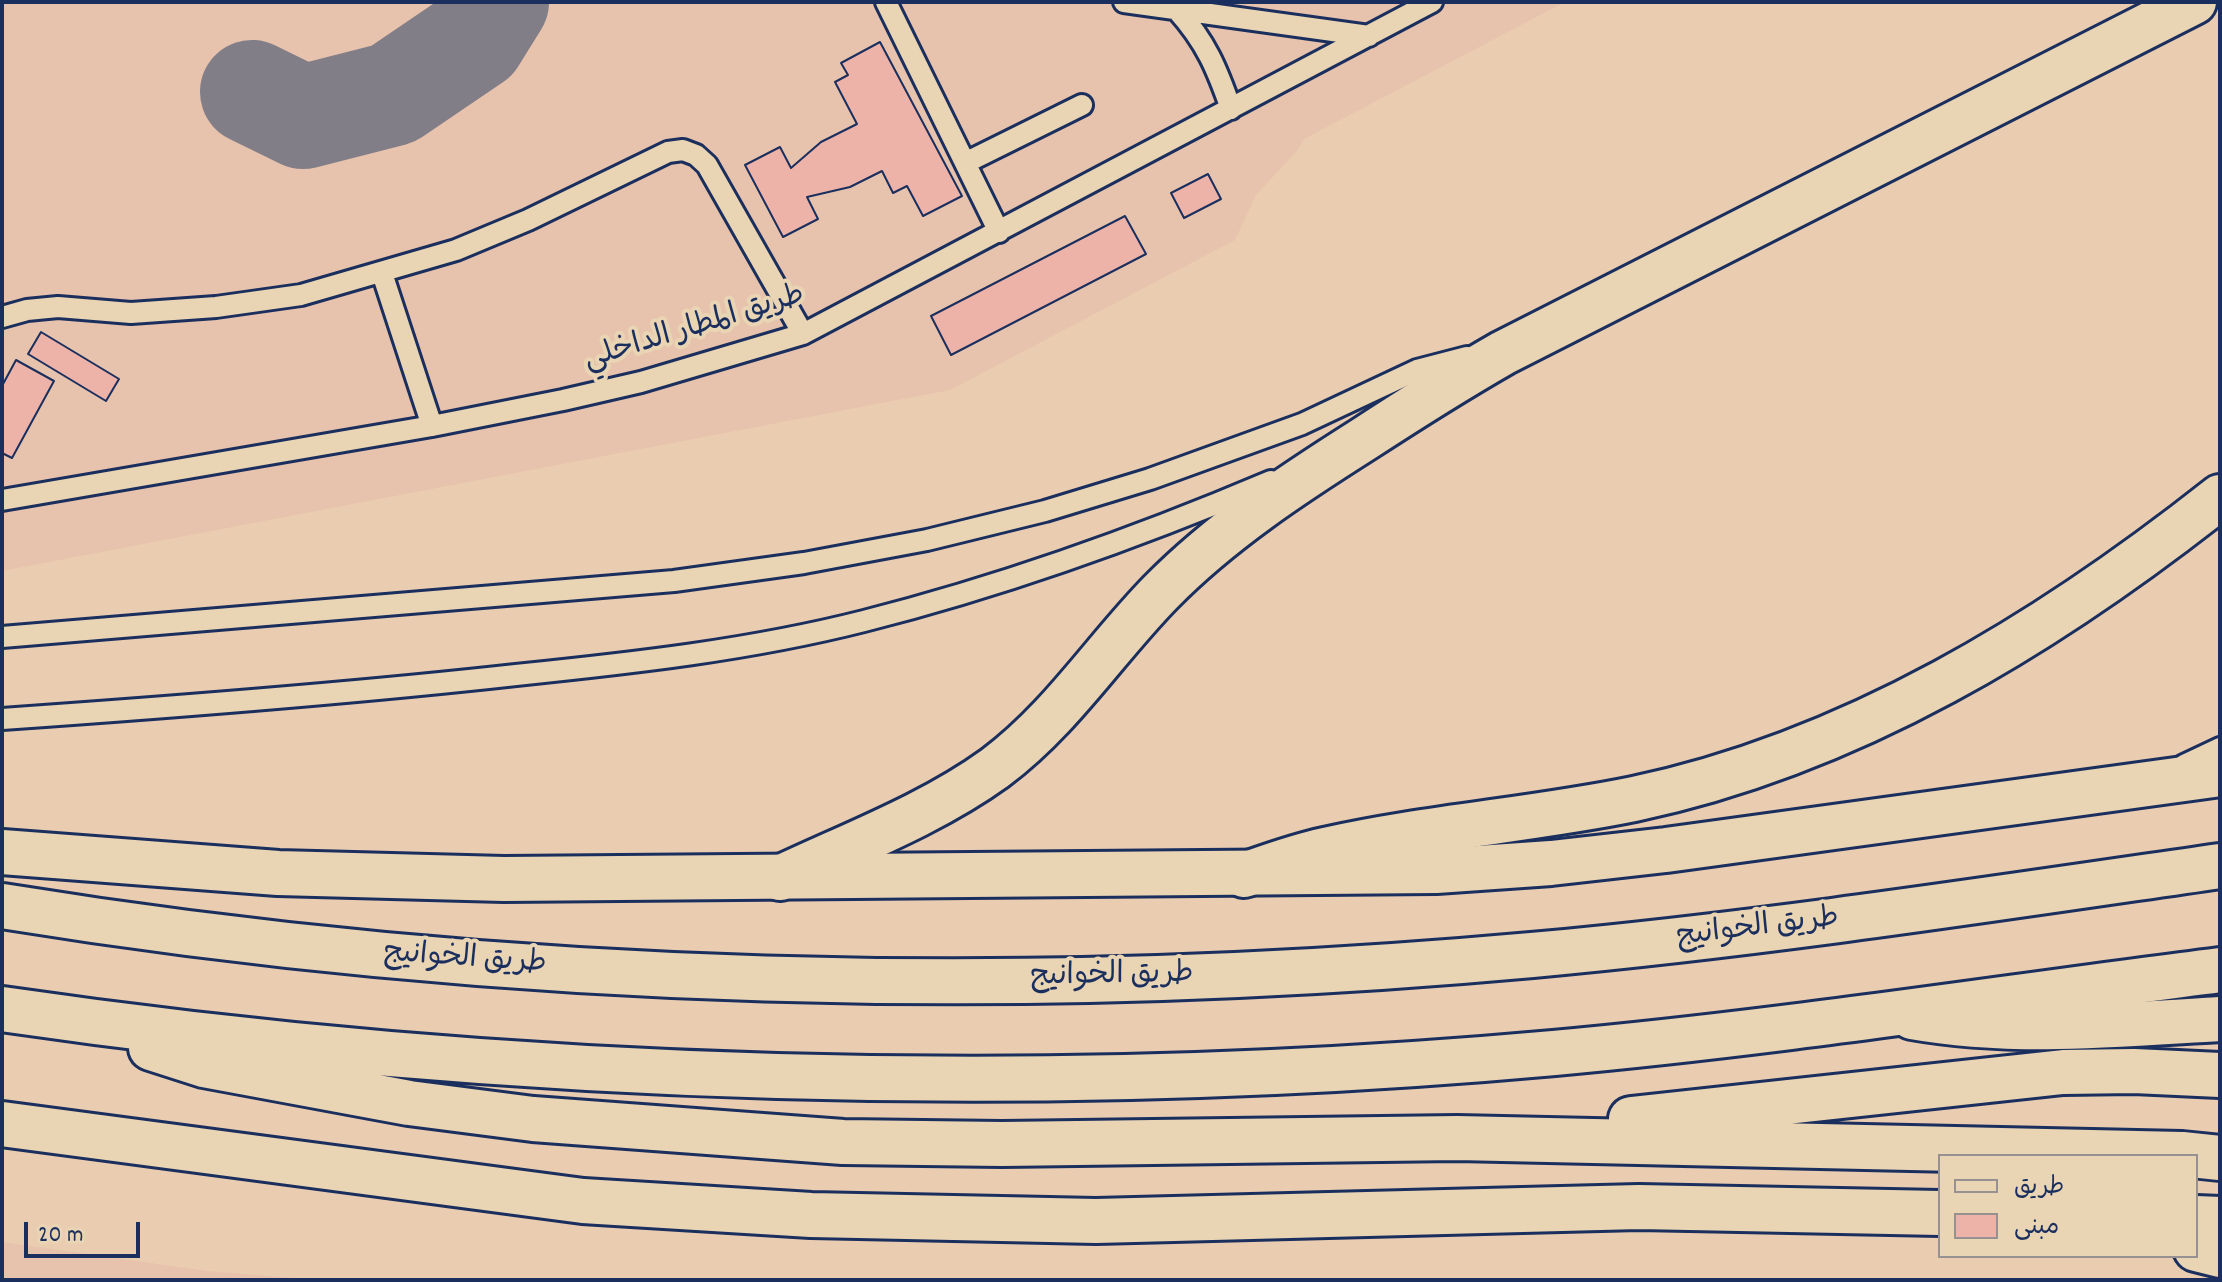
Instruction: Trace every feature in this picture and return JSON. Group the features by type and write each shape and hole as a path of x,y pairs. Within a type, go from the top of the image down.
{"main road":[{"path":"780,878 921,812 996,767 1071,697 1162,591 1211,546 1262,507 1442,388 1503,353 2194,2"},
{"path":"1244,875 1322,850 1634,799 1717,777 1798,749 1877,715 1972,666 2064,612 2152,551 2220,497"},
{"path":"2,852 278,873 504,879 1436,871 1551,863 2220,774"},
{"name":"طريق الخوانيج","path":"2,906 270,943 462,962 641,973 820,979 1013,980 1339,969 1529,955 1705,938 1880,916 2220,866"},
{"path":"2,1009 310,1046 489,1060 698,1072 1028,1077 1223,1073 1539,1054 1720,1035 2220,970"},
{"path":"1886,1013 1939,1022 2045,1028 2220,1019"},
{"path":"72,1019 204,1065 409,1103 533,1119 843,1142 1157,1143 1457,1138 2182,1154"},
{"path":"1457,1138 2063,1072 2220,1075"},
{"path":"2,1124 583,1201 811,1215 1096,1221 1639,1207 1938,1213"},
{"path":"2198,1156 2220,1158"},
{"path":"2198,1218 2220,1219"},
{"path":"2198,1250 2220,1255"}],"lane":[{"path":"886,2 999,232"},
{"path":"1124,2 1369,36"},
{"name":"طريق المطار الداخلي","path":"2,500 432,426 641,382 803,334 1432,2"},
{"path":"1177,10 1209,51 1231,109"},
{"path":"965,163 1082,105"},
{"path":"2,316 58,307 131,313 216,307 301,295 456,250 585,194 654,158 683,150 696,155 707,165 803,334"},
{"path":"382,273 432,426"},
{"path":"2,637 674,581 804,563 912,543 1045,511 1150,479 1302,424 1417,370 1466,357 1503,353"},
{"path":"2,719 270,700 626,663 862,622 972,591 1061,561 1218,503 1369,436"},
{"path":"2137,787 2220,748"}],"shaded area":[{"path":"2,2 1565,2 1304,139 1256,195 1235,240 950,390 2,571"},
{"path":"2,1242 207,1271 318,1280 2,1280"}],"building":[{"path":"880,42 962,196 923,216 907,186 893,193 882,171 850,187 807,197 818,219 783,237 745,165 780,147 791,168 821,142 857,124 835,82 848,75 841,63"},
{"path":"1208,174 1221,199 1184,218 1171,193"},
{"path":"1125,216 1146,254 951,355 931,316"},
{"path":"41,332 119,379 106,401 28,354"},
{"path":"16,360 54,381 12,458 2,453 2,386"}],"taxiway":[{"path":"252,92 303,117 393,94 474,39 497,2"}]}
